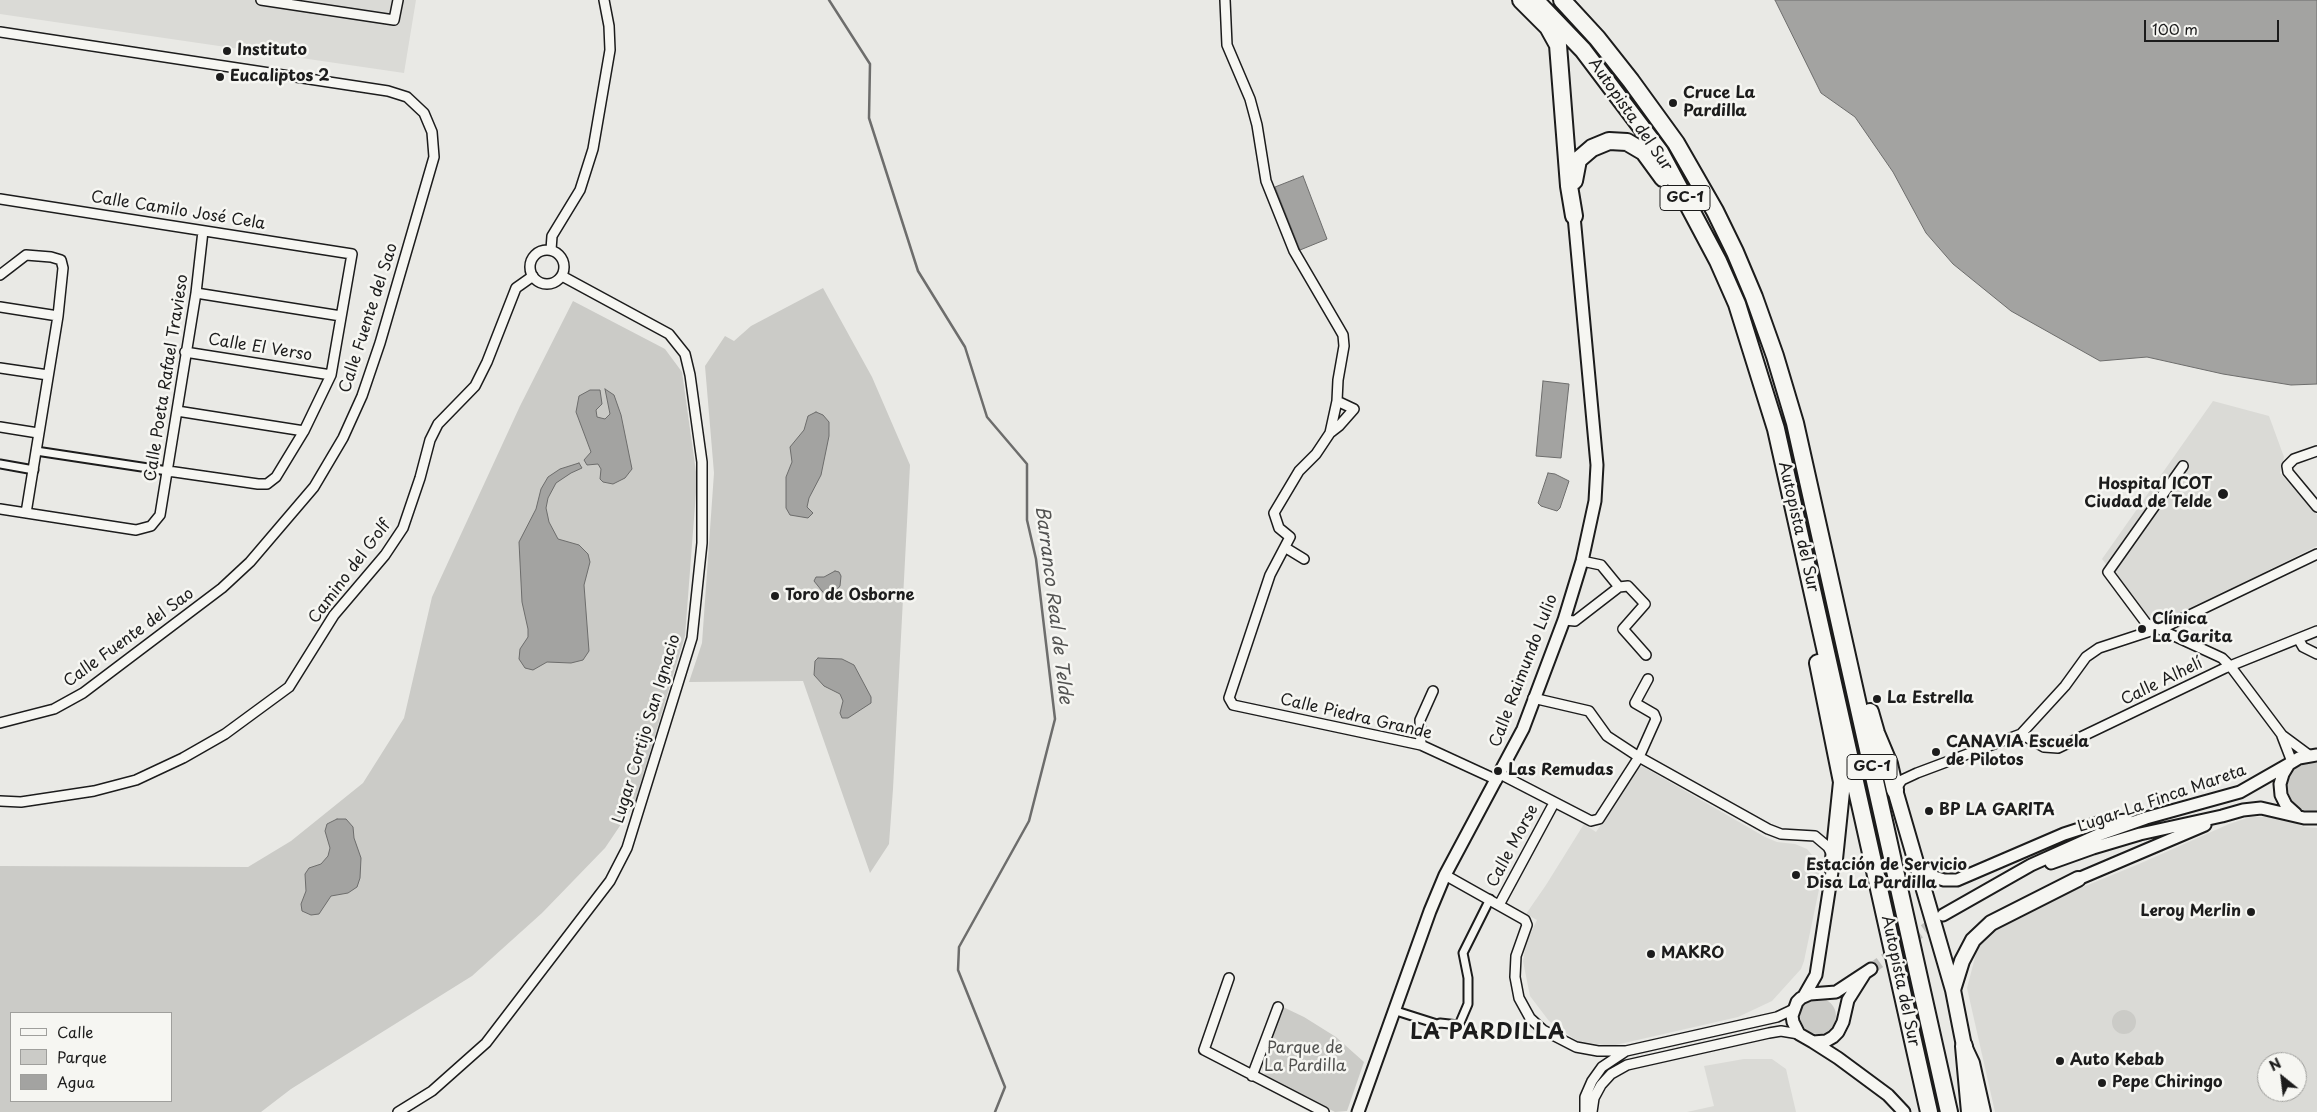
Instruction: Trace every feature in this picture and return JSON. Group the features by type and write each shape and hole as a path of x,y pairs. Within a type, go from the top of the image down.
{"highway":[{"path":"1520,0 1548,27 1558,45 1569,186 1574,216"},
{"name":"Autopista del Sur","path":"1535,0 1583,50 1616,91 1660,152 1697,220 1737,304 1776,429 1929,1112"},
{"name":"Autopista del Sur","path":"1562,0 1597,38 1632,81 1676,143 1715,211 1754,297 1776,356 1795,423 1949,1112"},
{"path":"1574,216 1574,174 1578,160 1592,148 1609,141 1627,142 1644,152 1656,165 1677,201 1697,220"},
{"path":"1795,423 1828,530 1876,733 1889,764 1895,790"},
{"path":"1776,429 1791,537 1842,782 1834,859"},
{"path":"1908,1016 1919,1112"},
{"path":"1964,1046 1970,1112"}],"main road":[{"path":"1895,790 1914,861 1953,990 1964,1046 1972,1063 1983,1112"},
{"path":"1953,990 1962,961 1973,940 1991,923 2078,878"}],"street":[{"path":"261,0 394,20 398,0"},
{"path":"551,250 552,236 580,190 592,149 610,50 609,26 604,0"},
{"path":"1225,0 1226,45 1250,99 1258,125 1266,181 1294,251 1342,335 1344,346 1338,380 1337,401 1330,433"},
{"name":"Calle Fuente del Sao","path":"0,32 388,91 408,97 424,113 432,132 434,157 380,343 362,396 343,438 314,487 250,562 222,588 83,693 54,709 0,723"},
{"name":"Calle Camilo José Cela","path":"0,199 352,254 341,316"},
{"name":"Calle Raimundo Lulio","path":"1358,1112 1393,1010 1445,875 1523,729 1533,698 1564,620 1582,561 1596,501 1597,465 1574,216"},
{"name":"Calle Poeta Rafael Travieso","path":"26,513 136,530 151,526 160,515 196,293 203,231"},
{"path":"551,250 562,257 564,263 562,276 558,281 544,284 533,276 530,266 532,260 539,252 551,250"},
{"path":"0,275 26,255 52,257 61,260 63,268 58,316 26,513 0,509"},
{"name":"Camino del Golf","path":"0,801 21,802 94,791 136,780 183,758 225,734 289,687 334,615 385,555 403,528 420,478 430,440 438,424 475,386 487,362 516,288 533,276"},
{"name":"Lugar Cortijo San Ignacio","path":"398,1112 432,1091 486,1043 610,881 627,848 692,638 702,543 702,462 690,374 684,354 669,334 562,276"},
{"path":"36,451 267,484 276,477 304,431 331,375 341,316 196,293"},
{"path":"0,307 58,316"},
{"name":"Calle El Verso","path":"185,352 331,375"},
{"path":"0,368 48,375"},
{"path":"1304,559 1286,548 1290,537 1279,528 1274,513 1298,471 1316,454 1330,433 1354,409 1337,401"},
{"path":"177,411 304,431"},
{"path":"0,427 38,433"},
{"path":"2317,451 2294,459 2287,466 2288,472 2317,507"},
{"path":"0,464 34,470"},
{"path":"2183,466 2108,572 2146,623 2222,658 2231,667 2282,735 2313,755"},
{"name":"Calle Piedra Grande","path":"1286,548 1270,575 1229,698 1233,705 1422,745 1499,777 1595,822 1599,819 1638,757"},
{"path":"1895,790 1902,780 1917,773 2021,734 2065,686 2086,657 2099,648 2169,625 2317,554"},
{"path":"1582,561 1600,566 1619,587"},
{"path":"1564,620 1575,621 1619,587 1628,586 1645,604 1623,629 1646,654"},
{"name":"Calle Alhelí","path":"2021,734 2044,747 2058,748 2231,667 2317,631"},
{"path":"2299,640 2302,647 2317,654"},
{"path":"1638,757 1656,719 1654,714 1635,702 1648,679"},
{"path":"1422,745 1420,720 1433,691"},
{"path":"1445,875 1525,920 1527,926 1516,956 1515,977 1519,998 1530,1018 1543,1030 1576,1047 1598,1051 1626,1051 1777,1017 1794,1009 1816,975 1834,859 1828,847 1815,836 1781,834 1768,829 1638,757 1607,736 1589,711 1533,698"},
{"path":"2282,735 2290,763 2282,779 2281,795 2286,805 2294,813 2304,818"},
{"name":"Lugar La Finca Mareta","path":"1943,915 2031,865 2066,849 2146,818 2240,792 2290,763 2313,755"},
{"path":"1889,764 1897,773 1917,773"},
{"name":"Calle Morse","path":"1499,904 1554,802"},
{"name":"Lugar La Finca Mareta","path":"1990,889 2093,848 2140,834 2243,810 2261,808 2304,818 2317,818"},
{"path":"2078,878 2222,816"},
{"path":"1914,861 1931,876 1944,880 1957,880 2064,834 2098,823 2146,818"},
{"path":"1393,1010 1437,1024 1459,1025 1468,1004 1468,978 1463,953 1490,900"},
{"path":"1804,996 1836,992 1868,971 1848,1000 1838,1032 1826,1041 1813,1042"},
{"path":"1229,978 1204,1050 1324,1112"},
{"path":"1252,1076 1278,1007"},
{"path":"1794,1009 1793,1022 1799,1034"},
{"path":"1592,1112 1594,1098 1601,1085 1611,1074 1628,1065 1781,1031 1799,1034 1838,1058 1888,1095 1904,1112"},
{"path":"1585,1112 1586,1097 1592,1081 1610,1060 1626,1051"}],"shaded area":[{"path":"0,0 416,0 404,73 0,14"},
{"name":"Hospital ICOT Ciudad de Telde","path":"2213,401 2269,416 2284,457 2280,473 2317,515 2317,546 2158,624 2151,621 2102,559"},
{"path":"1642,766 1765,837 1777,842 1795,844 1807,849 1812,855 1818,863 1821,880 1804,961 1801,969 1772,1001 1738,1017 1611,1046 1577,1041 1549,1021 1530,996 1523,961 1526,943 1537,920 1526,914 1584,824 1596,832 1638,768"},
{"path":"2250,817 2274,817 2305,827 2317,828 2317,1112 1995,1112 1967,988 1977,950 1994,928 2017,914 2139,864 2229,824"},
{"path":"1744,1059 1772,1059 1786,1069 1796,1112 1687,1112 1714,1106 1704,1066"}],"green space":[{"path":"823,288 872,377 910,465 889,844 870,873 803,681 689,682 702,643 714,473 705,366 725,336 734,341 751,326"},
{"path":"573,301 665,349 682,372 697,479 685,636 634,805 605,848 542,913 472,976 291,1089 261,1112 0,1112 0,866 248,867 291,841 363,783 404,718 432,597 520,406"},
{"path":"2308,762 2317,763 2317,811 2314,812 2302,810 2292,803 2286,787 2292,770"},
{"path":"1818,998 1825,999 1831,1003 1835,1009 1835,1023 1831,1029 1825,1033 1818,1034 1811,1033 1805,1029 1801,1023 1800,1016 1801,1009 1805,1003 1811,999"},
{"name":"Parque de La Pardilla","path":"1283,1007 1304,1017 1336,1037 1364,1062 1347,1111 1335,1112 1266,1077 1262,1068"},
{"path":"2124,1010 2133,1013 2136,1022 2133,1031 2124,1034 2115,1031 2112,1022 2115,1013"}],"water":[{"path":"1775,0 2317,0 2317,384 2291,385 2223,374 2147,357 2100,361 2011,311 1953,264 1926,233 1893,172 1855,117 1821,93"},
{"path":"1303,176 1327,239 1300,250 1275,187"},
{"path":"1543,381 1569,384 1561,458 1536,456"},
{"path":"605,389 614,395 621,415 632,469 625,478 613,484 603,482 600,479 601,469 598,464 587,465 584,460 591,452 576,412 579,396 590,390 600,390 602,404 596,410 597,417 605,419 610,414"},
{"path":"816,412 823,415 829,422 829,436 821,475 809,498 807,507 813,513 808,518 790,515 786,508 786,477 792,462 790,447 804,430 808,416"},
{"path":"579,463 582,468 556,483 548,498 546,508 549,522 558,539 579,545 588,554 590,562 584,585 589,651 583,660 571,663 547,662 533,670 525,668 519,659 520,649 528,637 528,629 522,602 519,542 536,509 541,489 548,477 560,469"},
{"path":"1548,473 1555,474 1569,481 1560,508 1557,511 1541,506 1538,503"},
{"path":"835,571 839,572 841,576 840,586 834,593 826,596 814,581 816,577 824,577"},
{"path":"818,658 842,659 854,665 871,697 871,703 848,718 842,718 840,713 843,701 840,694 824,686 814,675 815,661"},
{"path":"337,819 346,819 353,827 354,838 361,858 360,878 357,887 348,893 331,896 319,914 311,915 302,911 301,904 306,891 305,874 309,868 321,864 328,856 330,848 325,831 327,824"}],"waterway":[{"name":"Barranco Real de Telde","path":"829,0 870,64 869,118 918,271 965,347 987,417 1027,464 1027,520 1036,559 1055,719 1029,821 959,947 958,970 1005,1087 995,1112"}],"tunnel":[{"path":"1871,969 1940,918"}],"place":[{"name":"Instituto","path":"227,51"},
{"name":"Eucaliptos 2","path":"220,77"},
{"name":"Cruce La Pardilla","path":"1673,103"},
{"name":"Hospital ICOT Ciudad de Telde","path":"2223,494"},
{"name":"Toro de Osborne","path":"775,596"},
{"name":"Clínica La Garita","path":"2142,629"},
{"name":"La Estrella","path":"1877,699"},
{"name":"CANAVIA Escuela de Pilotos","path":"1936,752"},
{"name":"Las Remudas","path":"1498,771"},
{"name":"BP LA GARITA","path":"1929,811"},
{"name":"Estación de Servicio Disa La Pardilla","path":"1796,875"},
{"name":"Leroy Merlin","path":"2251,912"},
{"name":"MAKRO","path":"1651,954"},
{"name":"Auto Kebab","path":"2060,1061"},
{"name":"Pepe Chiringo","path":"2102,1083"}],"district":[{"name":"LA PARDILLA","path":"1488,1033"}]}
